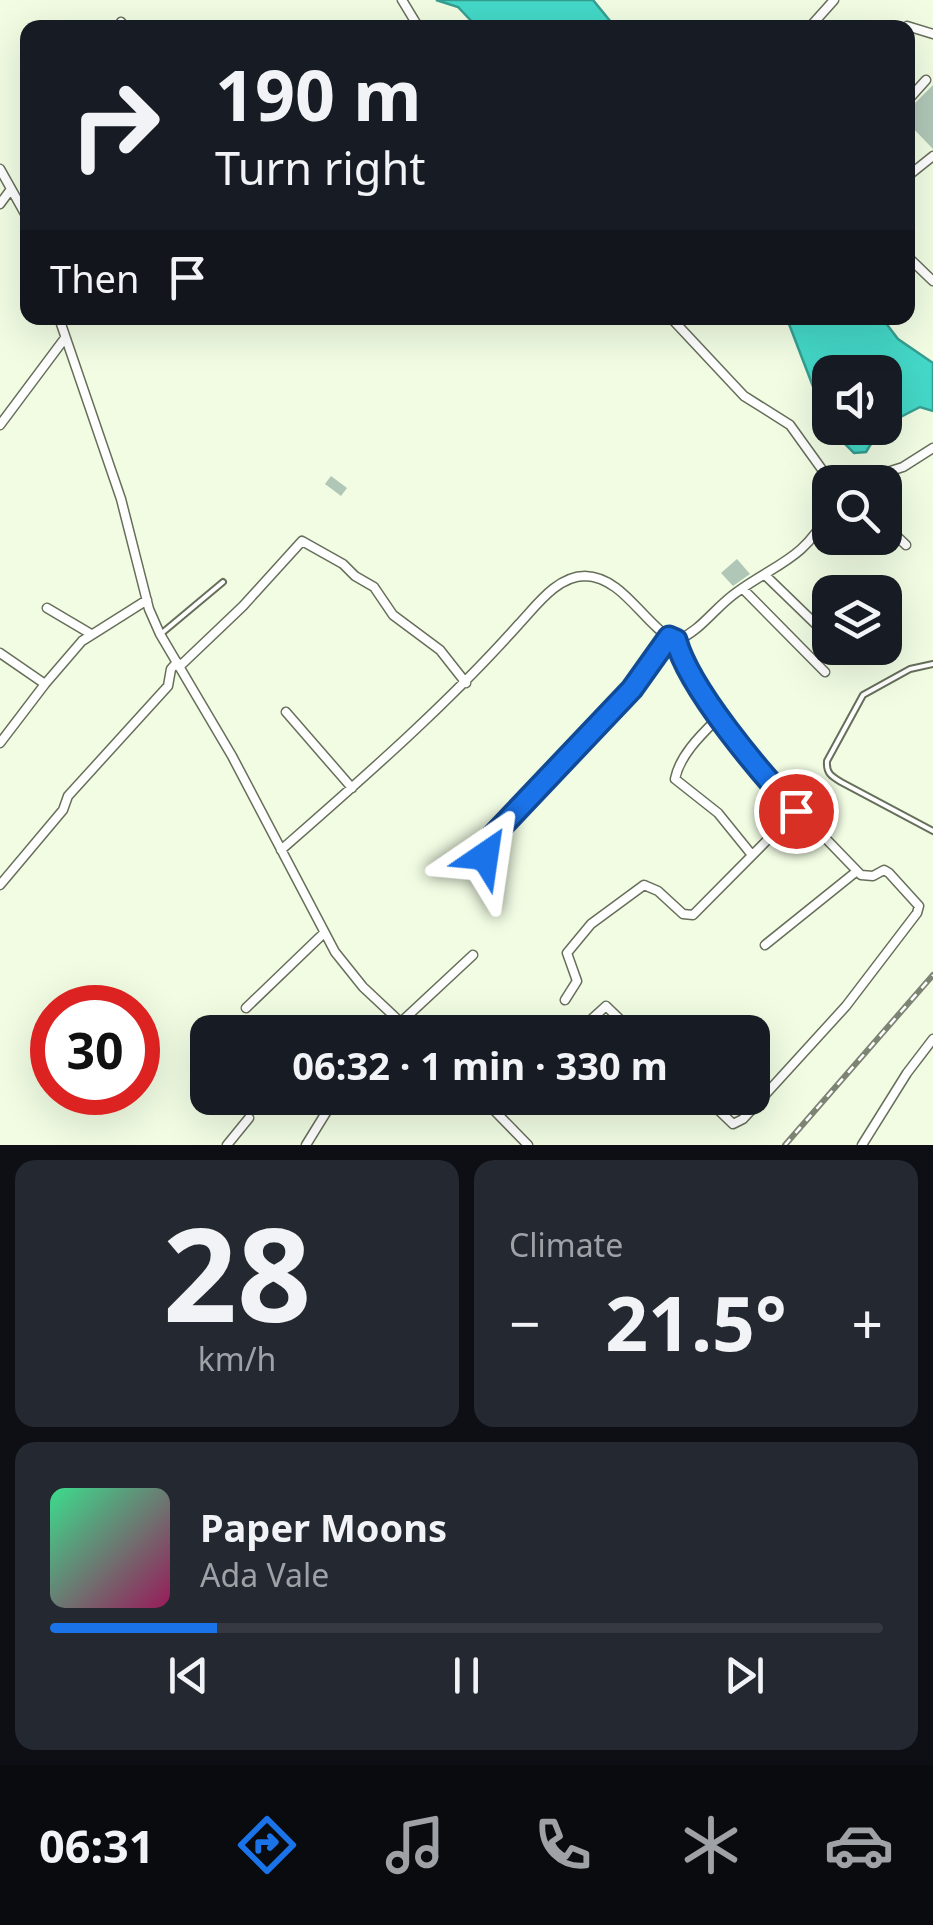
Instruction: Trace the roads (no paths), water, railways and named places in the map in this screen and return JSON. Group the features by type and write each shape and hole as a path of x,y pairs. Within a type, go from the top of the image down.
{"street":[{"path":"816,20 834,0"},
{"path":"915,92 926,80"},
{"path":"0,169 20,204"},
{"path":"0,204 11,190"},
{"path":"61,325 121,499 146,600 160,634 232,756 324,933 349,971 391,1015"},
{"path":"678,325 744,396 790,426 819,465"},
{"path":"0,424 65,338"},
{"path":"902,468 933,448"},
{"path":"281,850 466,682 548,592 568,579 584,576 609,585 627,598 660,634 672,639 693,634 742,588 766,576 812,538"},
{"path":"0,885 63,810 68,796 168,686 171,669 243,606 302,541 374,587 393,615 440,650 466,682"},
{"path":"902,541 906,545"},
{"path":"766,576 812,621"},
{"path":"742,588 825,672"},
{"path":"0,743 45,684 91,634 146,600"},
{"path":"47,608 91,634"},
{"path":"672,639 686,670 796,811 857,871 867,877 877,871 889,872 917,901 917,914 846,1006 770,1089"},
{"path":"498,875 485,856 485,844 632,689 672,639"},
{"path":"0,653 45,684"},
{"path":"286,712 352,788"},
{"path":"720,716 696,741 678,767 675,779 718,814 752,856"},
{"path":"565,1000 577,981 567,957 571,946 591,924 612,912 638,887 652,886 683,914 692,914 796,811"},
{"path":"765,946 857,871"},
{"path":"246,1008 324,933"},
{"path":"415,1015 473,955"},
{"path":"596,1015 606,1006 615,1015"},
{"path":"862,1145 906,1073 933,1039"},
{"path":"306,1145 325,1115"},
{"path":"499,1115 528,1145"},
{"path":"724,1115 733,1124 747,1115"},
{"path":"227,1145 249,1118"}],"lane":[{"path":"160,634 223,582"},
{"path":"933,664 910,669 863,695 826,768 829,775 841,782 933,830"}],"water":[{"path":"436,0 593,0 609,20 470,20 458,7"},
{"path":"789,325 887,325 898,339 933,363 933,411 920,407 902,416 902,355 812,355 812,384"},
{"path":"846,445 870,445 866,452 854,453"}],"railway":[{"path":"785,1145 933,975"}]}
